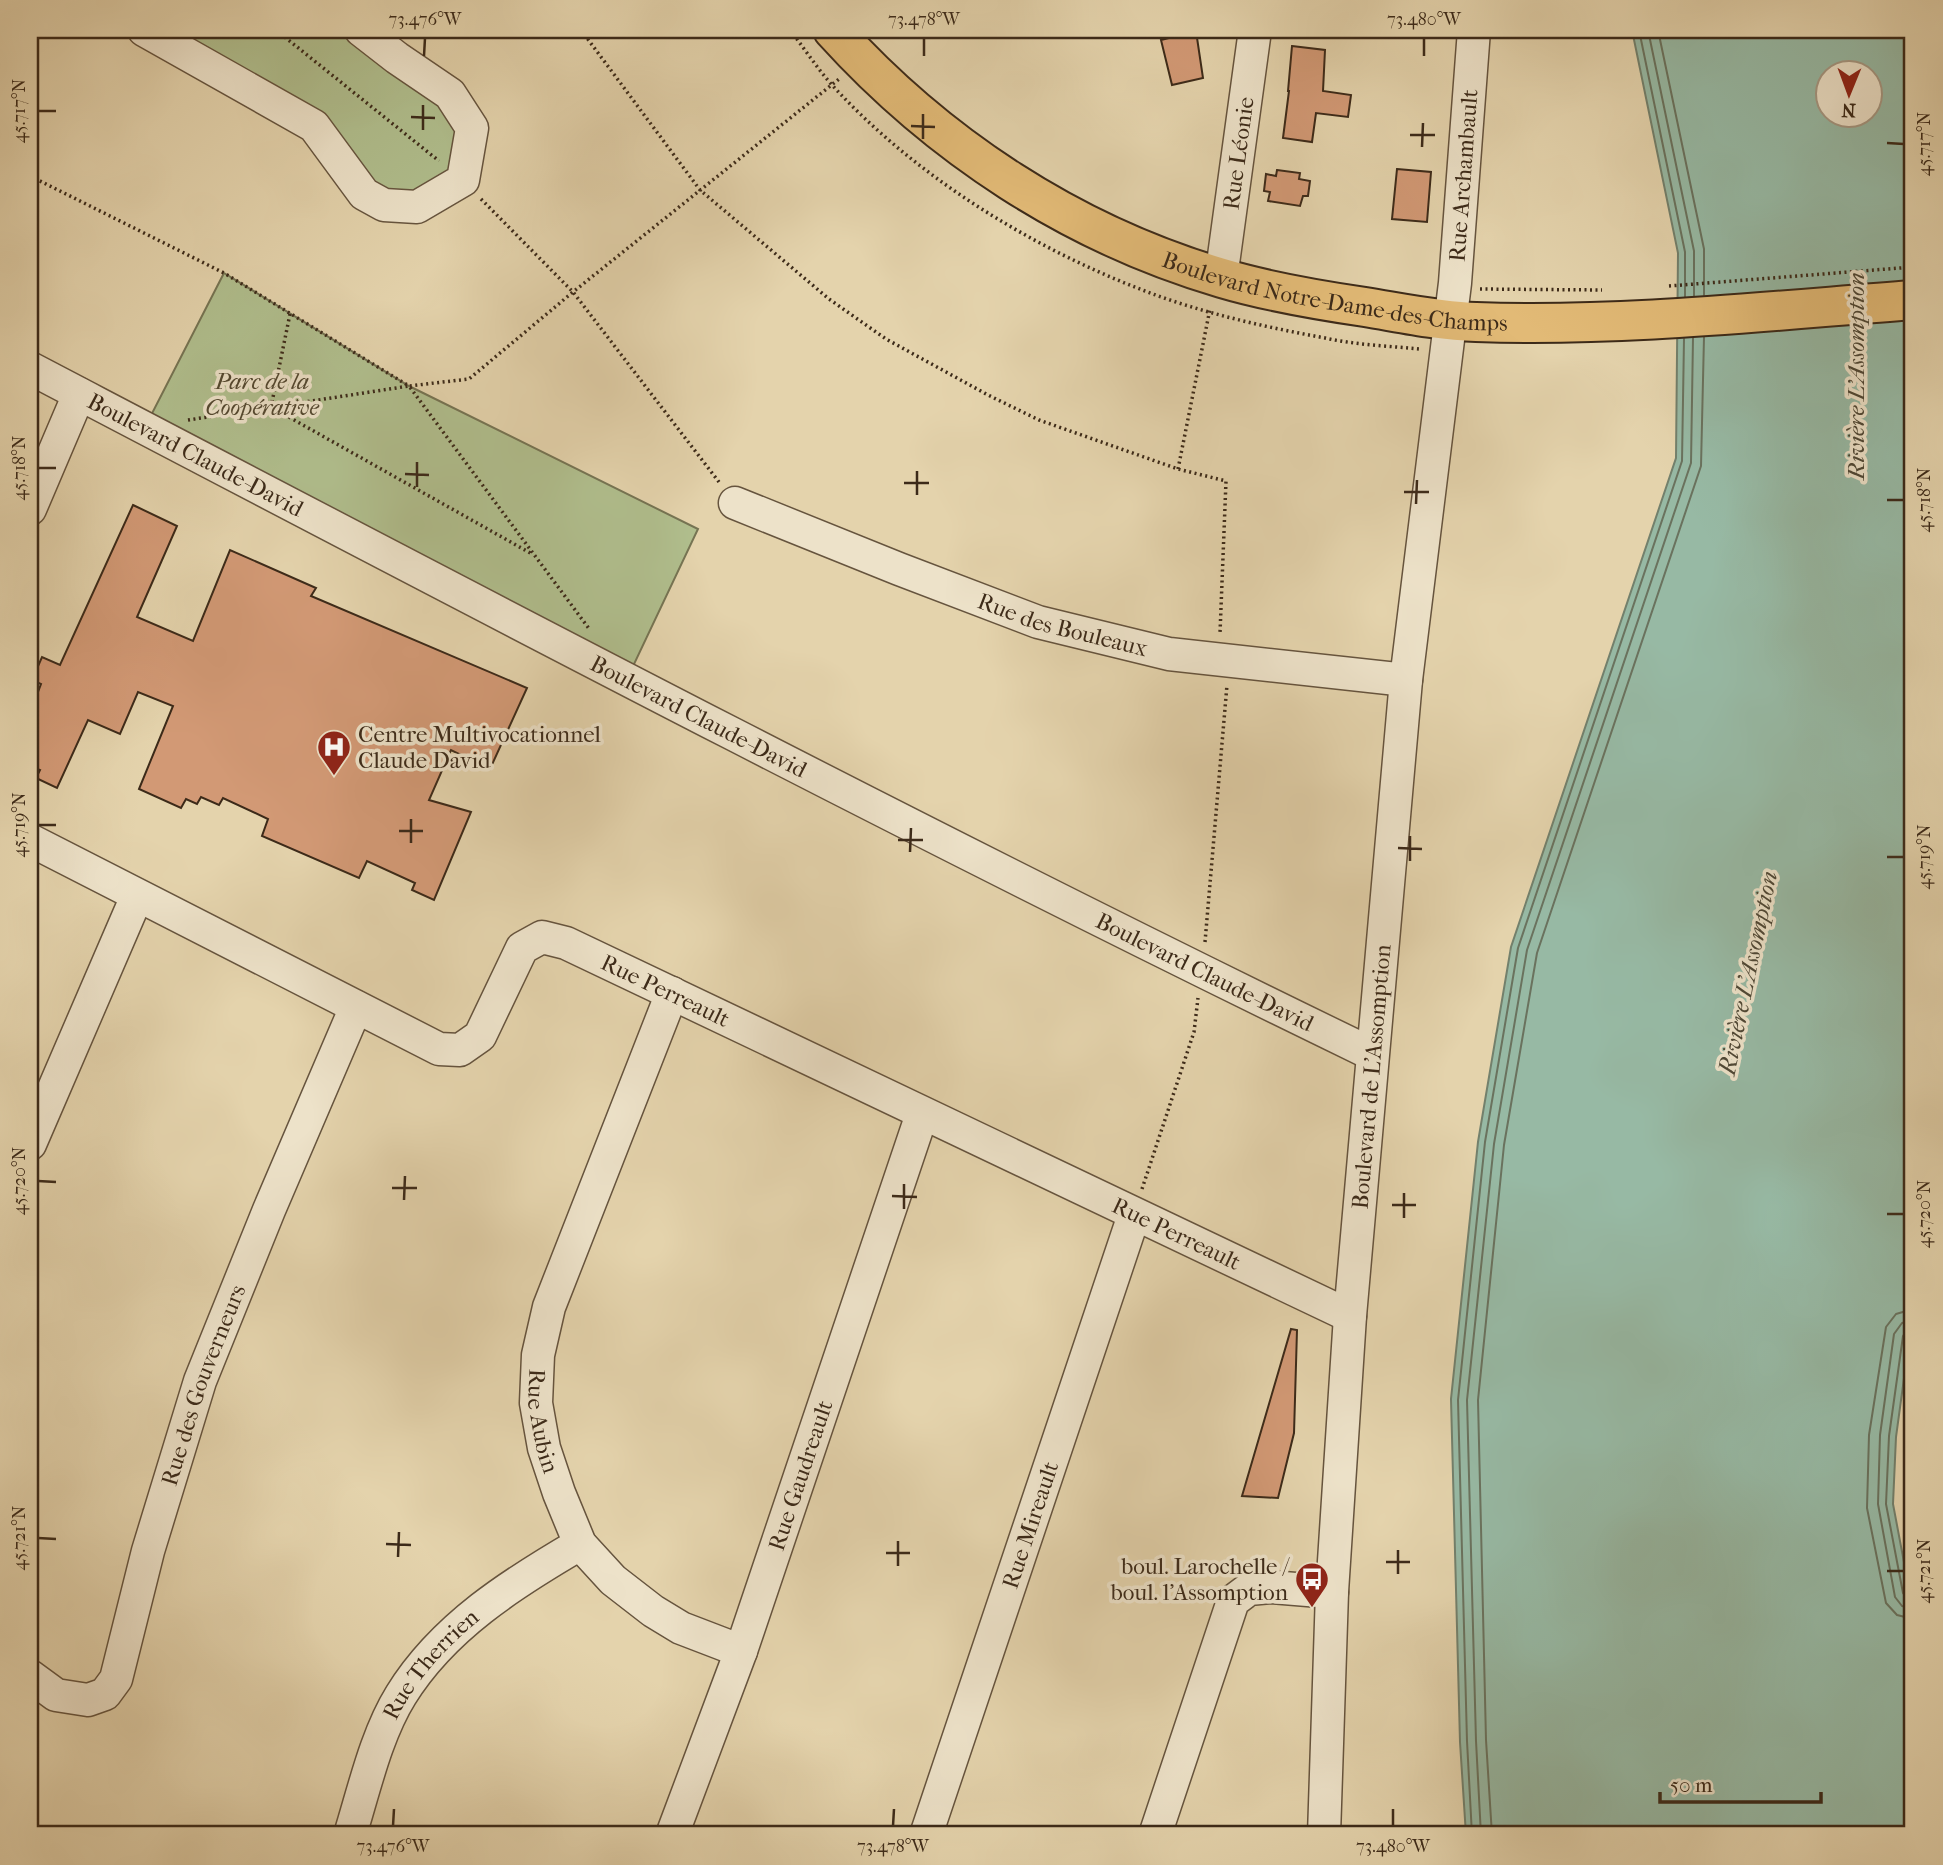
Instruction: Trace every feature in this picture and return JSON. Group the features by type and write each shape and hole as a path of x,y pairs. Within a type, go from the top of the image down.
{"main road":[{"name":"Boulevard Notre-Dame-des-Champs","path":"833,30 905,103 975,159 1062,213 1149,252 1221,278 1292,296 1451,320 1550,324 1631,321 1913,300"}],"street":[{"path":"144,30 314,126 364,194 384,205 417,207 463,180 471,128 450,93 397,58 362,30"},
{"name":"Rue Léonie","path":"1221,278 1255,30"},
{"name":"Rue Archambault","path":"1451,320 1474,30"},
{"name":"Boulevard de L'Assomption","path":"1324,1835 1332,1592 1350,1316 1406,680 1451,320"},
{"name":"Boulevard Claude-David","path":"30,368 627,679 1202,972 1372,1054"},
{"path":"30,509 79,394"},
{"name":"Rue des Bouleaux","path":"735,503 1038,622 1169,654 1406,680"},
{"name":"Rue Perreault","path":"30,840 439,1049 460,1050 480,1036 522,948 542,937 566,943 1350,1316"},
{"path":"30,1144 137,895"},
{"name":"Rue Aubin","path":"672,993 549,1307 538,1355 536,1403 544,1448 580,1544 613,1580 653,1611 681,1628 741,1651"},
{"name":"Rue des Gouverneurs","path":"30,1676 56,1695 88,1700 105,1694 116,1679 148,1551 200,1381 356,1007"},
{"name":"Rue Gaudreault","path":"672,1835 741,1651 922,1114"},
{"name":"Rue Mireault","path":"926,1835 1134,1215"},
{"name":"Rue Therrien","path":"350,1835 378,1747 396,1706 401,1695 431,1656 484,1605 580,1544"},
{"path":"1155,1835 1233,1601 1249,1589 1271,1587 1332,1592"}],"path":[{"path":"276,30 463,180 573,292 735,503"},
{"path":"581,30 700,190 829,299 886,340 988,396 1039,420 1178,470 1226,481 1219,659 1228,687 1202,972 1194,1032 1134,1215"},
{"path":"145,427 469,379 861,61"},
{"path":"30,176 224,273 409,386 596,638"},
{"path":"1656,288 1913,267"},
{"path":"1178,470 1209,311 1221,278"},
{"name":"Boulevard Notre-Dame-des-Champs","path":"1484,290 1603,290"},
{"path":"271,407 290,313"},
{"path":"271,407 534,555"}],"green space":[{"path":"144,30 361,30 450,94 463,180 384,205 314,126"},
{"name":"Parc de la Coopérative","path":"224,273 409,386 698,529 627,679 145,427"}],"water":[{"name":"Rivière L'Assomption","path":"1632,30 1913,30 1913,1312 1896,1437 1893,1504 1913,1610 1913,1835 1466,1835 1460,1742 1451,1399 1478,1142 1511,947 1676,458 1678,253"}],"building":[{"path":"1196,31 1203,78 1172,85 1161,40"},
{"path":"1292,46 1325,50 1323,91 1351,95 1348,117 1316,113 1312,142 1283,138"},
{"path":"1397,169 1431,172 1427,222 1392,219"},
{"path":"1277,170 1300,173 1299,179 1310,181 1308,196 1303,196 1300,206 1268,201 1270,192 1264,191 1266,174 1276,176"},
{"path":"133,505 177,526 137,617 193,641 230,550 316,588 311,596 527,688 490,769 451,750 429,800 471,812 434,900 412,890 415,883 367,861 359,878 262,836 268,819 223,798 219,805 201,797 197,804 186,799 181,808 139,789 173,706 138,692 120,734 88,720 57,788 36,778 40,770 30,766 30,713 41,684 32,680 42,657 60,665"},
{"path":"1291,1329 1297,1330 1294,1433 1278,1498 1242,1496"}],"place":[{"name":"Centre Multivocationnel Claude David","path":"334,777"},
{"name":"boul. Larochelle / boul. l'Assomption","path":"1312,1609"}]}
